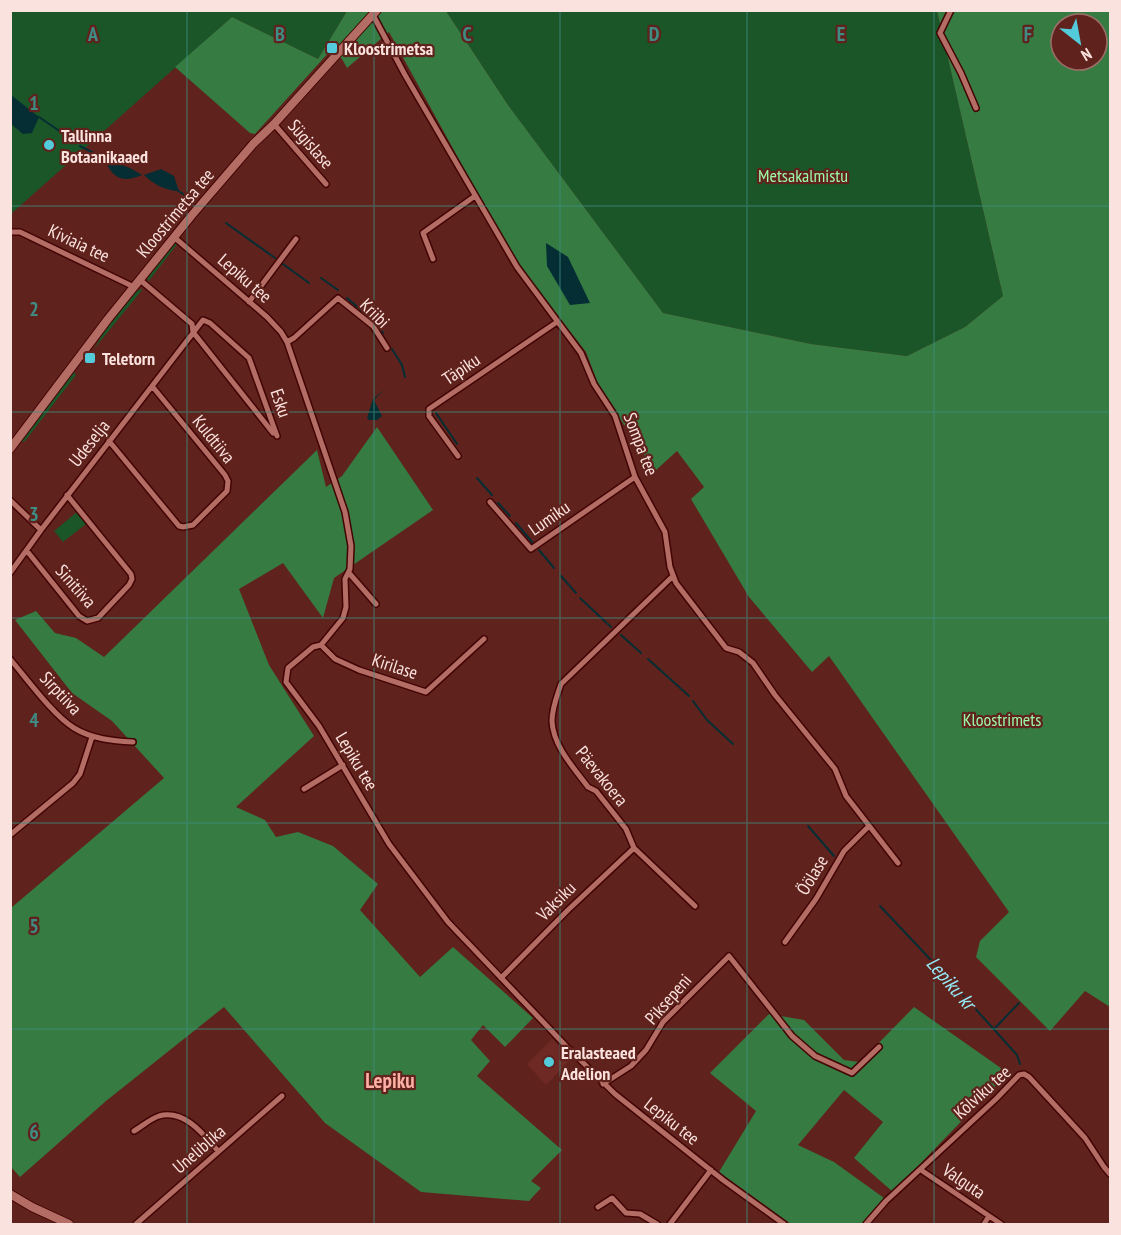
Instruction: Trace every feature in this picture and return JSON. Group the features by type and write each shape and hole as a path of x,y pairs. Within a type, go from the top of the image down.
{"main road":[{"name":"Kloostrimetsa tee","path":"10,448 174,237 253,144 375,13"},
{"path":"10,1194 69,1224"}],"street":[{"path":"951,10 940,33 976,108"},
{"name":"Sompa tee","path":"375,13 475,196 517,267 581,353 594,384 615,417 635,477 664,532 673,576 683,594 726,648 739,652 753,663 775,695 835,769 846,796 898,862"},
{"name":"Sügislase","path":"274,124 326,184"},
{"path":"433,259 423,233 475,196"},
{"name":"Kiviaia tee","path":"10,232 20,232 137,283"},
{"name":"Lepiku tee","path":"174,237 276,326 287,342 345,512 351,546 349,573 345,579 346,607 343,618 321,645 313,647 288,668 286,682 319,726 379,829 448,922 603,1084 783,1224"},
{"path":"249,302 296,239"},
{"name":"Esku","path":"137,283 192,324 193,332 277,436 249,358 210,323 203,320 193,332"},
{"name":"Kriibi","path":"287,342 338,298 373,326 387,348"},
{"name":"Täpiku","path":"458,456 429,416 429,409 557,322"},
{"name":"Udeselja","path":"10,573 193,332"},
{"name":"Kuldtiiva","path":"109,441 178,525 183,527 193,525 227,491 228,481 225,475 152,386"},
{"name":"Lumiku","path":"490,502 531,549 635,477"},
{"name":"Sinitiiva","path":"27,551 79,616 87,621 98,618 129,585 132,579 131,574 68,495"},
{"path":"10,500 41,530"},
{"path":"349,573 376,604"},
{"name":"Päevakoera","path":"673,576 561,684 553,708 552,723 559,745 588,787 596,791 626,829 633,848 695,906"},
{"name":"Kirilase","path":"321,645 335,658 359,670 426,692 484,639"},
{"name":"Sirptiiva","path":"11,660 62,718 74,728 93,737 133,742"},
{"path":"10,835 73,783 80,774 93,737"},
{"path":"304,789 343,765"},
{"name":"Öölase","path":"785,942 816,899 844,851 869,826"},
{"name":"Vaksiku","path":"501,978 633,848"},
{"name":"Piksepeni","path":"603,1084 631,1066 646,1050 663,1022 729,956 792,1036 815,1056 852,1073 879,1047"},
{"name":"Kõlviku tee","path":"866,1224 886,1201 921,1170 928,1160 983,1112 1019,1075 1024,1074 1029,1077 1085,1138 1110,1174"},
{"name":"Uneliblika","path":"136,1224 282,1096"},
{"path":"134,1131 158,1116 180,1117 191,1122 200,1130 218,1151"},
{"path":"670,1224 711,1170"},
{"name":"Valguta","path":"921,1170 1001,1224"},
{"path":"598,1207 612,1198 626,1213 640,1214 657,1224"},
{"name":"Valguta","path":"984,1224 989,1216"}],"shaded area":[{"name":"Eralasteaed Adelion","path":"552,1039 571,1059 546,1085 527,1064"}],"green space":[{"name":"Tallinna Botaanikaaed","path":"11,11 347,11 318,59 232,17 11,214"},
{"name":"Kloostrimets","path":"347,11 446,11 508,105 663,313 811,344 907,356 965,327 1003,296 937,11 1110,11 1110,1007 1085,991 1050,1031 976,957 980,941 1009,912 829,656 812,672 749,597 691,499 704,487 677,451 655,471 600,389 586,352 529,279 501,236 389,32 347,68 342,59 331,50 255,134 250,133 175,67 232,17 318,59"},
{"name":"Metsakalmistu","path":"446,11 937,11 1003,296 965,327 907,356 811,344 663,313 508,105"},
{"path":"176,242 178,243 148,282 147,276"},
{"path":"141,289 94,349 106,328 134,292"},
{"path":"74,372 76,375 22,442 22,439"},
{"path":"377,427 433,510 334,578 323,618 283,563 239,589 269,665 314,736 236,807 265,820 276,837 298,832 333,846 378,884 360,910 420,977 453,947 533,1018 505,1047 483,1025 471,1040 490,1061 477,1076 562,1150 531,1181 541,1188 529,1201 421,1192 325,1123 224,1007 106,1101 20,1177 11,1167 11,908 164,778 112,721 72,693 15,620 36,611 55,633 76,638 104,657 317,450 326,487 342,476"},
{"path":"77,512 86,524 63,542 54,531"},
{"path":"914,1007 1008,1073 893,1192 854,1158 883,1122 844,1090 798,1145 834,1162 884,1198 862,1224 791,1224 719,1172 756,1111 710,1073 769,1014 804,1020 844,1060 860,1062"}],"water":[{"path":"11,95 39,117 32,133 23,134 11,124"},
{"path":"104,158 142,175 122,179 110,170"},
{"path":"161,169 174,176 179,191 160,186 144,175"},
{"path":"546,243 568,257 590,303 570,305 547,266"},
{"path":"384,390 374,400 382,416 377,420 369,420 367,418 373,399"}],"waterway":[{"name":"Lepiku kr","path":"39,117 74,141"},
{"name":"Lepiku kr","path":"80,146 105,159"},
{"name":"Lepiku kr","path":"177,190 195,202"},
{"name":"Lepiku kr","path":"226,223 275,258"},
{"name":"Lepiku kr","path":"283,264 309,283"},
{"name":"Lepiku kr","path":"321,278 338,290"},
{"name":"Lepiku kr","path":"347,298 375,322 383,333"},
{"name":"Lepiku kr","path":"392,349 402,365 405,377"},
{"name":"Lepiku kr","path":"436,413 457,444"},
{"name":"Lepiku kr","path":"477,478 492,495"},
{"name":"Lepiku kr","path":"498,503 510,516"},
{"name":"Lepiku kr","path":"516,523 533,543"},
{"name":"Lepiku kr","path":"539,550 554,568"},
{"name":"Lepiku kr","path":"561,576 576,593"},
{"name":"Lepiku kr","path":"580,598 611,627"},
{"name":"Lepiku kr","path":"621,635 641,653"},
{"name":"Lepiku kr","path":"648,659 689,696"},
{"name":"Lepiku kr","path":"693,701 707,720 733,744"},
{"name":"Lepiku kr","path":"808,826 834,856"},
{"name":"Lepiku kr","path":"880,906 1017,1055 1020,1064"},
{"path":"994,1029 1019,1003"}],"place":[{"name":"Kloostrimetsa","path":"332,48"},
{"name":"Tallinna Botaanikaaed","path":"49,145"},
{"name":"Teletorn","path":"90,358"},
{"name":"Eralasteaed Adelion","path":"549,1062"}],"district":[{"name":"Lepiku","path":"390,1080"}]}
